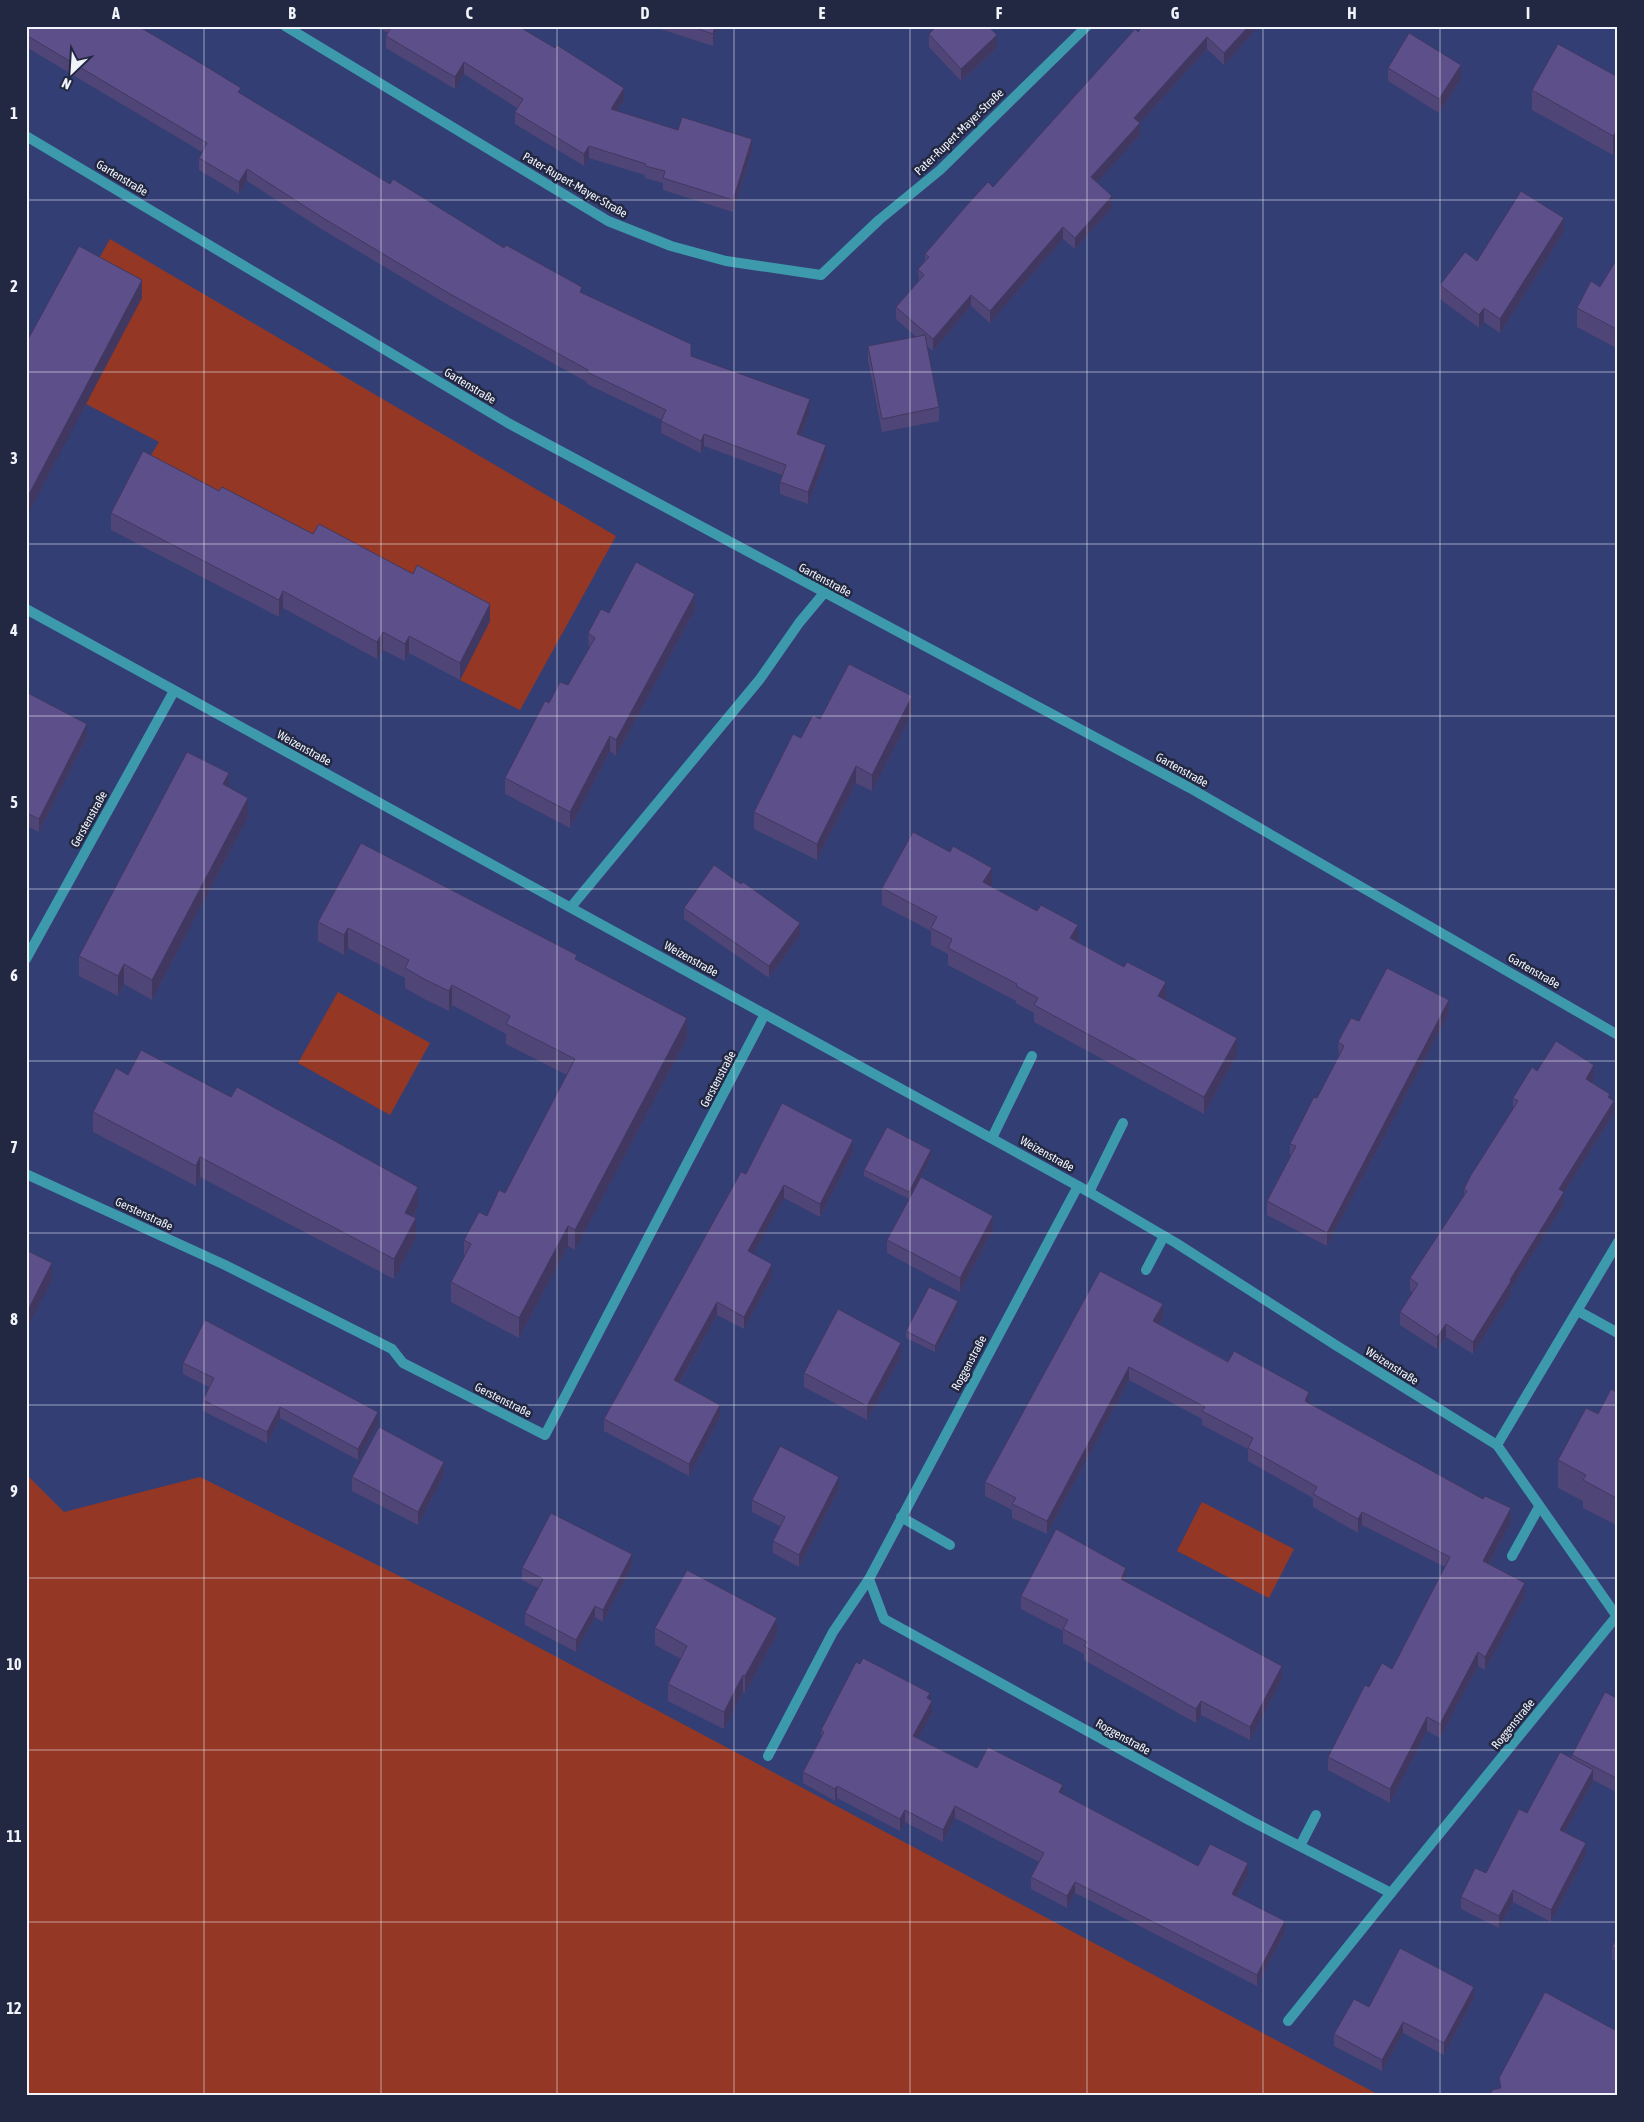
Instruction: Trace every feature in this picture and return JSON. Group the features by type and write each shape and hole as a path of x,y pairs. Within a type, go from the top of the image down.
{"street":[{"name":"Pater-Rupert-Mayer-Straße","path":"285,26 608,220 671,246 726,261 822,274 879,220 940,170 1087,26"},
{"name":"Gartenstraße","path":"26,136 508,423 1190,788 1618,1035"},
{"path":"571,907 760,679 799,624 824,593"},
{"name":"Weizenstraße","path":"26,609 1089,1192 1164,1236 1497,1445 1617,1618"},
{"name":"Gerstenstraße","path":"26,959 174,691"},
{"name":"Gerstenstraße","path":"26,1174 247,1276 392,1349 403,1363 545,1435 766,1014"},
{"path":"992,1138 1032,1056"},
{"path":"1089,1192 1123,1122"},
{"name":"Roggenstraße","path":"768,1756 833,1632 869,1579 1078,1186"},
{"path":"1146,1270 1164,1236"},
{"path":"1497,1445 1618,1242"},
{"path":"1578,1311 1618,1333"},
{"path":"1512,1556 1539,1507"},
{"path":"901,1517 950,1545"},
{"name":"Roggenstraße","path":"869,1579 884,1619 1120,1750 1391,1893"},
{"name":"Roggenstraße","path":"1288,2021 1617,1618"},
{"path":"1300,1846 1316,1815"}],"shaded area":[{"path":"110,239 616,536 520,710 460,680 490,621 143,468 159,442 86,404 92,271"},
{"path":"338,992 430,1043 390,1115 298,1063"},
{"path":"26,1474 64,1512 200,1477 478,1615 1381,2096 26,2096"},
{"path":"1202,1502 1294,1549 1269,1598 1177,1551"}],"building":[{"path":"26,26 138,26 241,88 238,92 390,184 393,179 504,248 506,245 582,287 580,292 691,344 691,356 810,399 797,434 826,445 808,492 780,482 786,465 704,434 701,441 661,421 666,410 587,372 588,370 450,294 323,218 247,169 239,182 199,158 207,143 26,35"},
{"path":"392,26 518,26 555,48 557,45 624,88 611,109 678,130 682,117 752,139 733,200 663,178 665,171 589,146 584,154 515,112 523,99 464,62 455,77 386,36"},
{"path":"690,26 715,26 713,34"},
{"path":"937,26 988,26 997,35 961,69 929,34"},
{"path":"1143,26 1249,26 1224,53 1207,37 1134,118 1140,123 1091,177 1112,196 1075,238 1063,227 990,311 971,295 933,339 896,307 924,275 918,269 929,257 925,254 988,182 993,187 1135,29 1138,32"},
{"path":"1409,33 1461,65 1439,99 1388,68"},
{"path":"1558,44 1618,77 1618,129 1613,136 1532,90"},
{"path":"1521,191 1564,218 1500,319 1484,308 1479,315 1440,285 1465,252 1477,261"},
{"path":"79,246 142,280 26,500 26,343"},
{"path":"1618,257 1618,330 1577,308 1591,281 1600,287"},
{"path":"925,335 939,407 882,419 868,346"},
{"path":"143,451 219,491 222,487 313,534 319,524 413,574 417,565 490,604 460,663 409,636 405,644 383,632 377,642 283,591 279,600 111,513"},
{"path":"636,562 695,594 616,740 610,736 570,812 505,778 545,701 549,703 560,682 568,685 595,638 588,633 601,609 609,613"},
{"path":"849,664 912,696 872,775 856,766 817,844 754,812 793,734 801,738 813,715 820,719"},
{"path":"26,692 87,724 39,819 27,813 26,815"},
{"path":"187,752 229,773 223,784 248,798 152,980 124,964 118,976 79,956"},
{"path":"913,832 950,852 953,846 992,868 983,882 1037,911 1041,905 1078,925 1070,938 1124,967 1127,962 1166,982 1158,996 1237,1038 1204,1097 1034,1005 1038,998 1016,986 1017,984 948,948 952,939 931,928 937,917 882,888"},
{"path":"361,843 577,955 575,959 687,1018 575,1230 568,1226 519,1318 451,1282 471,1244 464,1240 479,1212 487,1216 499,1190 505,1193 575,1059 506,1024 510,1016 452,985 449,991 405,968 409,960 348,928 344,935 318,922"},
{"path":"714,865 741,884 743,882 800,923 769,966 684,908"},
{"path":"1387,968 1449,1000 1327,1233 1267,1201 1296,1146 1290,1144 1314,1097 1317,1098 1344,1046 1338,1042 1351,1018 1359,1021"},
{"path":"1556,1041 1594,1065 1586,1079 1610,1094 1608,1097 1614,1101 1559,1189 1564,1192 1473,1342 1446,1324 1437,1337 1400,1312 1418,1284 1410,1278 1467,1191 1464,1189 1471,1175 1518,1101 1513,1098 1532,1067 1537,1071"},
{"path":"141,1050 231,1097 237,1087 418,1187 405,1213 416,1218 394,1259 200,1157 196,1166 93,1112 116,1068 128,1075"},
{"path":"782,1103 853,1140 820,1204 784,1185 748,1251 772,1264 744,1317 717,1302 674,1380 720,1405 689,1464 604,1419 741,1172 746,1174"},
{"path":"887,1127 931,1150 909,1192 864,1170"},
{"path":"921,1177 993,1216 960,1278 887,1240"},
{"path":"26,1250 52,1263 26,1314"},
{"path":"1100,1271 1163,1304 1153,1321 1228,1362 1234,1351 1309,1392 1305,1401 1483,1499 1485,1496 1511,1508 1483,1561 1525,1583 1485,1657 1478,1652 1440,1724 1427,1717 1390,1789 1328,1757 1365,1685 1369,1687 1382,1663 1392,1669 1450,1557 1362,1512 1358,1519 1313,1494 1317,1487 1248,1448 1253,1438 1202,1411 1205,1407 1129,1367 1047,1521 1012,1504 1016,1498 985,1482"},
{"path":"929,1287 958,1301 935,1346 906,1331"},
{"path":"838,1309 901,1343 867,1406 804,1373"},
{"path":"205,1320 378,1412 358,1449 280,1407 267,1432 203,1400 214,1378 183,1363"},
{"path":"1611,1389 1618,1393 1618,1499 1583,1480 1586,1475 1558,1460 1586,1408 1598,1414"},
{"path":"379,1427 444,1462 418,1512 352,1477"},
{"path":"780,1446 839,1477 799,1555 773,1541 785,1517 752,1500"},
{"path":"551,1513 632,1554 603,1610 595,1606 576,1640 525,1613 543,1579 522,1568"},
{"path":"1056,1529 1126,1568 1121,1579 1282,1666 1250,1727 1201,1701 1196,1709 1084,1646 1087,1642 1063,1629 1068,1620 1021,1596"},
{"path":"687,1570 777,1618 745,1676 743,1675 724,1712 668,1684 687,1646 655,1628"},
{"path":"863,1658 930,1693 927,1698 932,1701 913,1736 977,1768 988,1747 1063,1785 1059,1792 1198,1866 1210,1844 1248,1863 1232,1894 1285,1921 1257,1975 1075,1882 1067,1896 1031,1877 1044,1853 955,1806 943,1830 905,1810 900,1819 837,1786 835,1789 803,1772 824,1732 821,1730 856,1662 860,1664"},
{"path":"1605,1692 1618,1699 1618,1779 1572,1755"},
{"path":"1560,1752 1593,1770 1560,1830 1586,1843 1551,1910 1513,1890 1499,1916 1461,1897 1475,1868 1486,1873 1519,1809 1527,1813"},
{"path":"1618,1935 1618,1950 1612,1947"},
{"path":"1400,1948 1474,1987 1444,2043 1403,2022 1382,2060 1334,2034 1354,1999 1369,2007"},
{"path":"1545,1992 1615,2030 1618,2025 1618,2096 1486,2096 1487,2094 1490,2095 1492,2090 1501,2088 1499,2078"}]}
